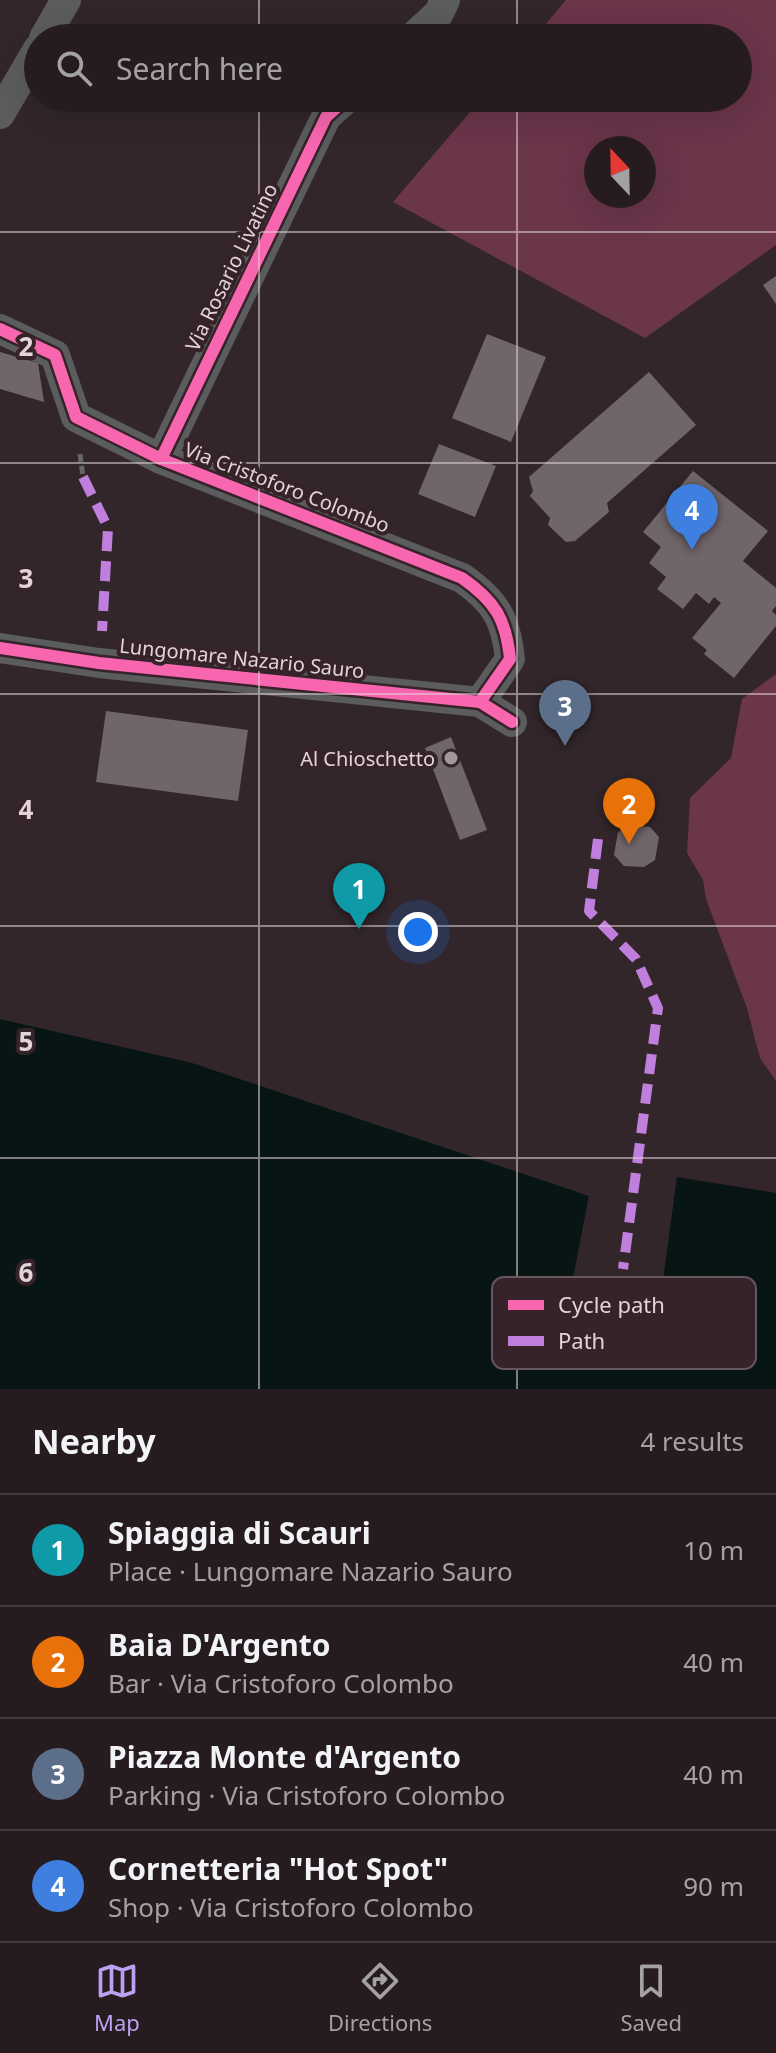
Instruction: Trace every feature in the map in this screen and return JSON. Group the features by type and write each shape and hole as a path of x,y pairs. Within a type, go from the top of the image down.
{"street":[{"path":"52,24 66,0"},
{"path":"427,24 439,13 445,0"},
{"path":"0,114 24,73"},
{"name":"Via Rosario Livatino","path":"161,459 326,117 332,112"},
{"name":"Via Cristoforo Colombo","path":"0,329 55,355 76,417 161,459 462,578 486,595 508,634 510,659 480,702"},
{"name":"Lungomare Nazario Sauro","path":"0,648 99,663 480,702"},
{"path":"480,702 512,722"}],"shaded area":[{"path":"566,0 776,0 776,245 645,338 393,202 470,112 752,112 752,24 546,24"},
{"path":"776,674 776,1081 760,1058 747,1008 706,899 703,880 687,853 690,798 731,758 742,699"},
{"path":"0,1019 192,1063 589,1196 573,1277 492,1277 492,1369 756,1369 756,1277 663,1277 677,1177 776,1193 776,1389 0,1389"}],"pier":[{"path":"677,1173 663,1277 659,1277 673,1177"},
{"path":"591,1192 577,1277 573,1277 589,1196"}],"building":[{"path":"776,276 776,304 763,285"},
{"path":"487,334 546,357 511,442 452,418"},
{"path":"0,352 38,363 44,402 0,389"},
{"path":"649,372 696,425 607,503 609,512 575,541 566,542 548,525 550,518 530,496 533,491 529,477"},
{"path":"439,444 496,466 475,517 418,494"},
{"path":"693,471 768,531 743,561 776,588 776,606 772,611 776,615 776,626 734,678 704,654 707,650 692,638 721,603 714,597 709,604 696,593 683,609 657,589 666,577 649,563 661,547 643,532"},
{"path":"106,711 248,730 238,801 96,782"},
{"path":"451,737 487,830 460,840 425,748"},
{"path":"630,825 650,827 659,837 655,860 644,867 624,866 614,855 618,832"}],"marked path":[{"path":"83,477 108,528 102,631"},
{"path":"598,839 589,911 636,959 658,1008 623,1269"}],"cycle path":[{"path":"161,459 326,117 332,112"},
{"path":"0,329 55,355 76,417 161,459 462,578 473,586 497,612 510,659 480,702"},
{"path":"0,648 99,663 480,702 512,722"}],"place":[{"name":"Cornetteria \"Hot Spot\"","path":"692,550"},
{"name":"Piazza Monte d'Argento","path":"565,746"},
{"name":"Al Chioschetto","path":"451,758"},
{"name":"Baia D'Argento","path":"629,844"},
{"name":"Spiaggia di Scauri","path":"359,929"}]}
